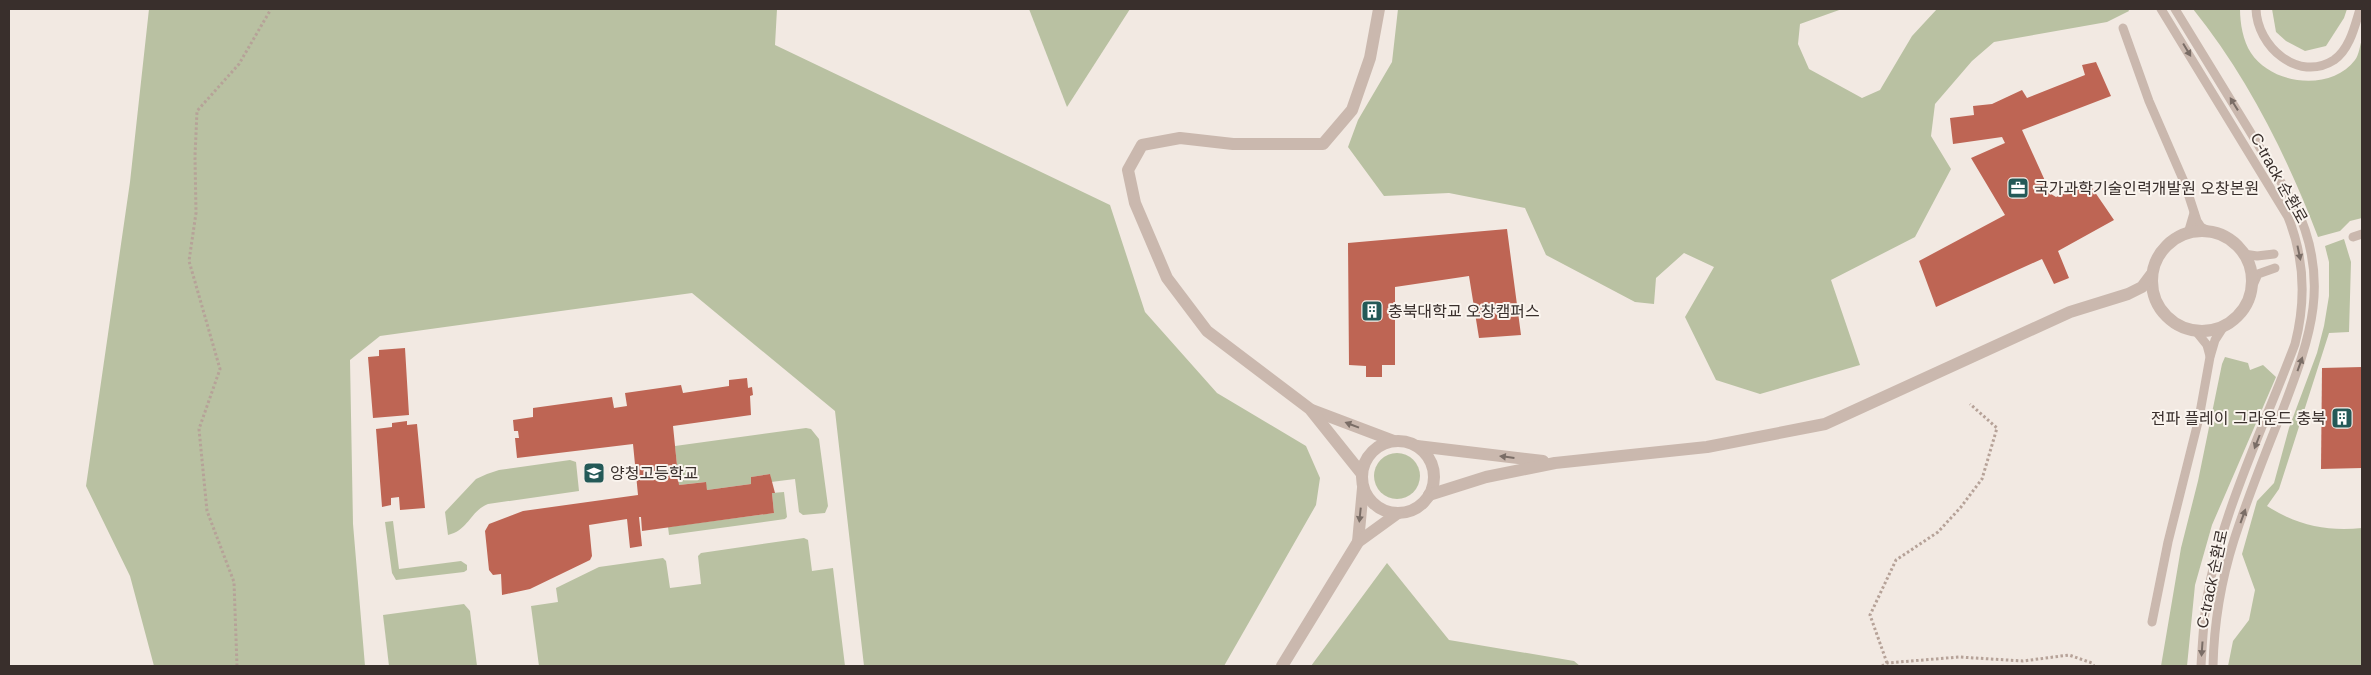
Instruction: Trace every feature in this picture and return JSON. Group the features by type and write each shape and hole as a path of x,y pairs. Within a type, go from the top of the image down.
{"street":[{"path":"1362,474 1310,409 1207,331 1167,278 1135,203 1128,170 1142,145 1180,138 1233,144 1323,144 1352,110 1370,58 1379,9"},
{"path":"1429,495 1486,477 1555,463 1707,447 1825,424 2070,312 2128,294 2142,287 2151,275 2164,249 2174,240 2185,235 2212,233 2236,244 2244,254 2253,272 2253,294 2237,318 2224,326 2211,330 2195,330 2180,326 2169,319 2155,299 2151,286 2151,275"},
{"path":"2128,294 2143,295 2155,299"},
{"path":"1310,409 1394,441 1406,442 1417,446 1555,463"},
{"path":"1358,542 1363,488 1362,474 1365,462 1372,452 1382,444 1394,441"},
{"path":"1363,488 1367,497 1376,506 1386,511 1398,513 1409,511 1419,506 1429,495 1434,476 1432,465 1417,446"},
{"path":"1282,666 1358,542 1398,513"}],"lane":[{"name":"C-track 순환로","path":"2161,9 2288,217 2299,252 2303,281 2300,325 2296,344 2233,505 2217,558 2205,613 2201,666"},
{"name":"C-track 순환로","path":"2175,9 2295,205 2306,230 2314,271 2311,328 2299,368 2230,555 2219,603 2213,666"},
{"path":"2256,9 2268,46 2288,62 2312,68 2335,59 2350,40 2360,9"},
{"path":"2123,28 2149,101 2201,227 2212,233"},
{"path":"2185,235 2192,222 2195,210"},
{"path":"2352,237 2362,234"},
{"path":"2244,254 2257,256 2274,254"},
{"path":"2254,283 2258,274 2274,268"},
{"path":"2152,622 2168,542 2200,418 2210,357 2215,340 2224,326"},
{"path":"2195,330 2207,345 2210,357"}],"path":[{"path":"237,666 234,582 207,511 199,430 220,369 190,261 196,213 195,156 197,111 239,64 270,9"},
{"path":"1887,662 1870,615 1888,575 1896,560 1938,532 1961,507 1982,479 1997,428 1970,404"},
{"path":"1882,666 1887,662 1959,657 2023,661 2069,655 2092,663 2094,666"}],"green space":[{"path":"149,9 777,9 775,45 1110,205 1145,312 1217,393 1306,446 1320,478 1316,505 1224,666 864,666 835,411 692,293 380,336 350,360 353,524 365,666 154,666 130,576 86,486 130,182"},
{"path":"1029,9 1130,9 1067,107"},
{"path":"1398,9 1842,9 1800,24 1798,44 1809,69 1862,98 1880,90 1912,36 1937,9 2128,9 2129,11 2107,22 1994,42 1972,61 1935,104 1931,136 1951,169 1915,237 1831,280 1860,365 1760,394 1716,380 1685,317 1714,267 1684,253 1656,278 1654,304 1635,302 1546,255 1525,208 1449,193 1384,196 1348,147 1358,120 1392,62"},
{"path":"2193,9 2240,9 2242,32 2251,53 2261,64 2287,78 2317,80 2332,77 2345,70 2355,60 2362,39 2362,218 2350,221 2340,231 2318,237 2293,177 2264,118 2231,61"},
{"path":"2272,9 2347,9 2344,18 2326,46 2305,51 2286,41 2276,32"},
{"path":"2344,239 2351,262 2349,332 2329,333 2279,489 2267,506 2289,518 2313,526 2337,529 2362,528 2362,666 2228,666 2233,641 2249,620 2255,590 2242,554 2257,501 2274,483 2289,428 2317,353 2324,326 2329,296 2329,262 2325,246"},
{"path":"2225,357 2248,363 2250,370 2263,365 2276,377 2212,525 2195,585 2187,666 2161,666 2181,548 2198,481"},
{"path":"806,428 811,429 819,439 828,506 825,513 803,515 799,512 795,479 771,482 770,474 751,477 751,484 707,490 705,482 679,485 675,446"},
{"path":"1397,453 1410,457 1416,463 1420,476 1416,489 1410,495 1397,499 1384,495 1378,489 1374,476 1378,463 1384,457"},
{"path":"570,460 576,462 579,491 488,504 477,511 461,529 448,535 445,512 476,479 499,470"},
{"path":"784,492 787,517 785,519 669,535 668,527 774,513 772,493"},
{"path":"393,521 399,569 461,561 467,565 467,570 464,572 396,580 392,573 385,522"},
{"path":"804,538 808,540 812,571 833,568 845,666 539,666 531,606 558,602 556,588 599,567 663,558 666,561 670,588 701,584 698,556 701,553"},
{"path":"1387,563 1449,640 1574,661 1580,666 1311,666"},
{"path":"464,604 470,611 477,666 389,666 383,615"}],"building":[{"name":"국가과학기술인력개발원 오창본원","path":"2096,62 2111,96 2022,130 2051,194 2056,197 2088,182 2114,220 2058,251 2069,278 2054,284 2042,259 1936,307 1919,261 2005,215 1971,158 2005,143 2002,137 1953,144 1950,118 1974,115 1973,106 1992,104 2022,90 2027,98 2085,75 2082,65"},
{"name":"충북대학교 오창캠퍼스","path":"1507,229 1521,335 1479,338 1469,276 1395,287 1395,365 1382,365 1382,377 1366,377 1366,366 1349,365 1348,243"},
{"path":"405,348 409,415 373,418 368,357 379,356 379,350"},
{"name":"전파 플레이 그라운드 충북","path":"2362,367 2362,468 2321,469 2322,368"},
{"path":"747,378 748,388 752,387 753,395 750,396 751,415 673,426 679,485 706,482 707,490 751,484 751,477 770,474 775,493 772,493 774,513 642,531 641,517 639,517 642,546 630,548 627,519 589,525 592,556 590,560 530,589 502,595 501,574 493,575 489,570 485,531 489,524 523,511 638,495 633,444 517,458 515,438 519,438 518,431 514,431 513,420 533,417 533,408 612,397 614,408 627,406 625,393 681,385 683,393 729,386 729,380"},
{"path":"407,421 407,425 417,424 425,508 400,510 399,497 391,498 391,505 382,507 376,429 392,427 392,423"}],"place":[{"name":"국가과학기술인력개발원 오창본원","path":"2018,188"},
{"name":"충북대학교 오창캠퍼스","path":"1372,311"},
{"name":"전파 플레이 그라운드 충북","path":"2342,418"},
{"name":"양청고등학교","path":"594,473"}]}
